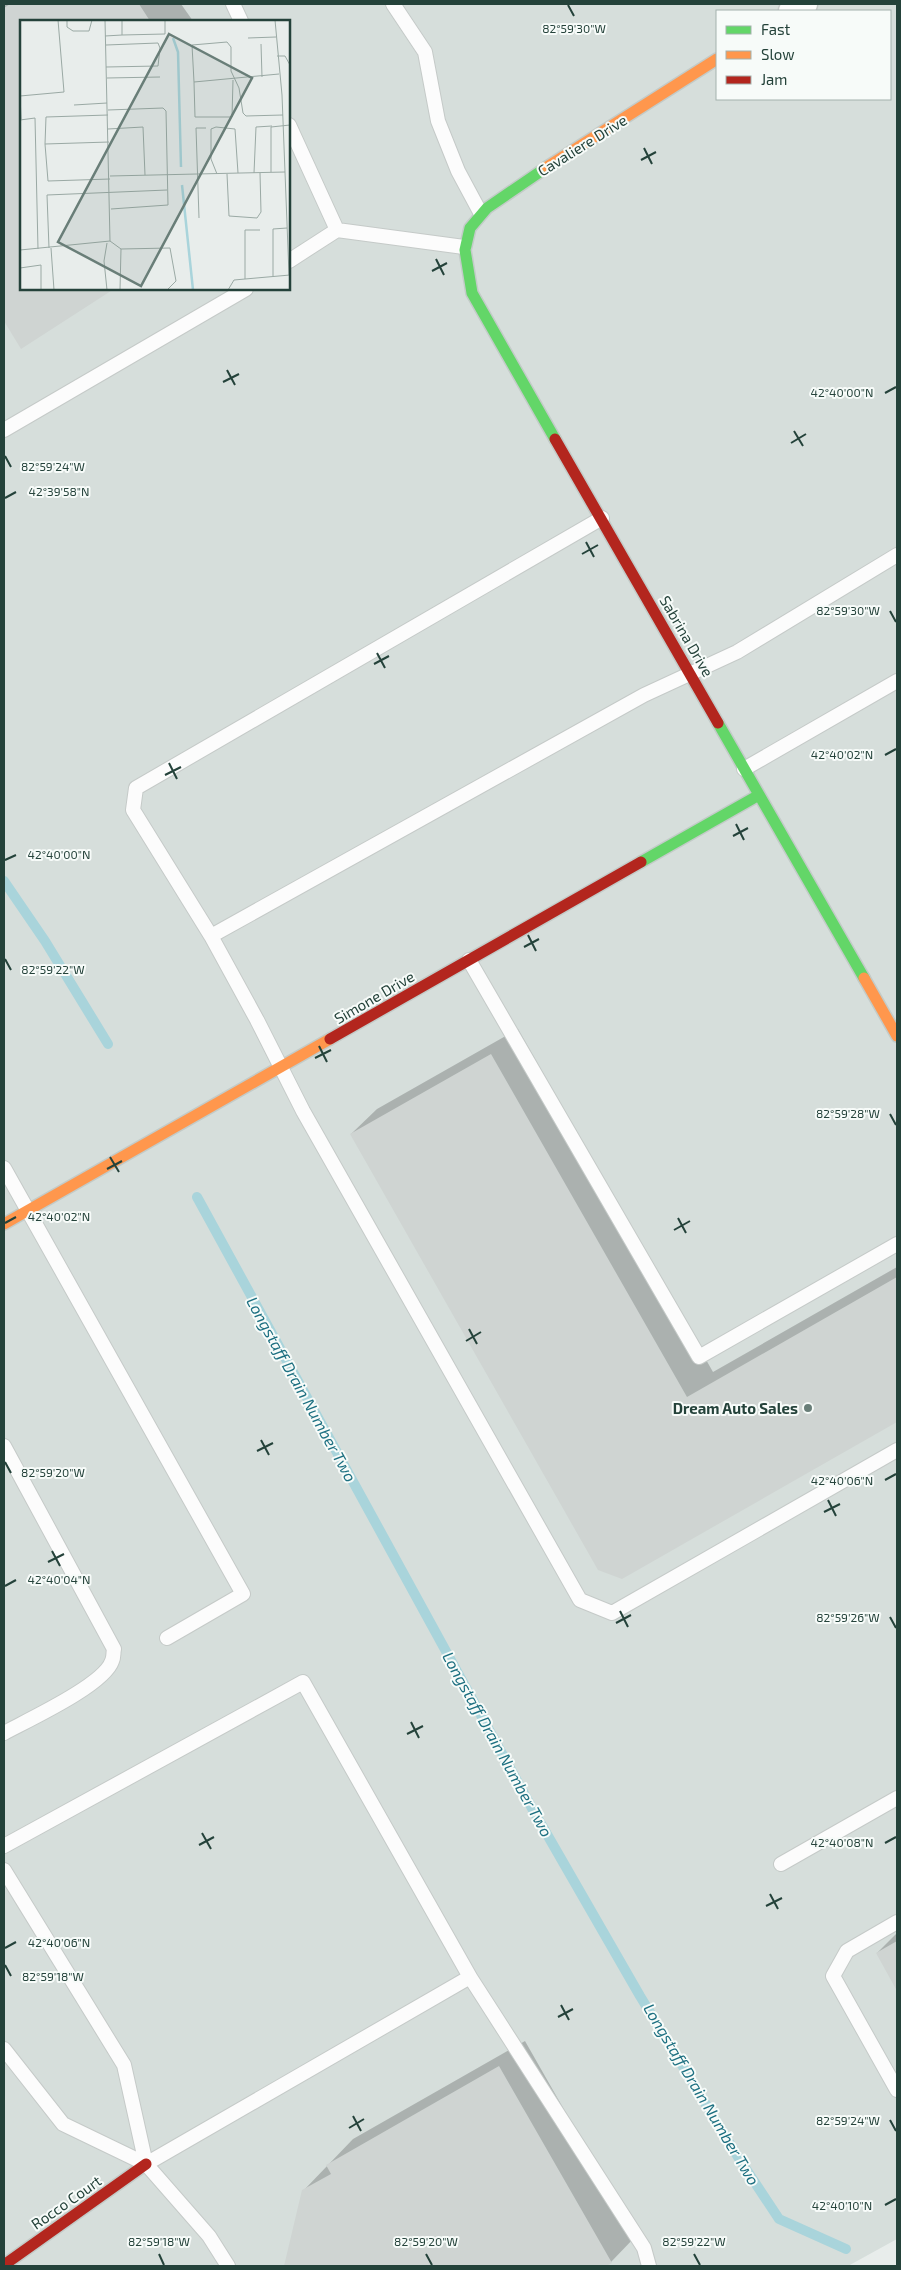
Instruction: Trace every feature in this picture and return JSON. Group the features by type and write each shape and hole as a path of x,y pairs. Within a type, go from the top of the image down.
{"street":[{"name":"Cavaliere Drive","path":"464,247 469,230 480,212 500,197 716,60"},
{"name":"Sabrina Drive","path":"464,247 466,269 472,293 897,1036"},
{"name":"Simone Drive","path":"4,1224 759,795"},
{"name":"Rocco Court","path":"4,2264 146,2164"}],"lane":[{"path":"233,4 241,20"},
{"path":"393,4 425,52 438,121 458,171 480,212"},
{"path":"290,127 336,230"},
{"path":"290,260 336,230 464,247"},
{"path":"4,430 244,290"},
{"path":"602,518 136,788 132,810 211,936 308,1119 580,1600 612,1613 897,1450"},
{"path":"211,936 635,700 737,652 897,555"},
{"path":"744,769 897,681"},
{"path":"469,960 699,1358 897,1244"},
{"path":"4,1168 243,1594 167,1638"},
{"path":"4,1446 114,1649 112,1661 105,1672 81,1691 4,1733"},
{"path":"4,1846 303,1682 470,1977 644,2248 649,2266"},
{"path":"781,1864 897,1798"},
{"path":"4,1870 124,2065 146,2164"},
{"path":"897,1922 847,1951 833,1976 897,2090"},
{"path":"146,2164 470,1977"},
{"path":"4,2049 64,2124 146,2164 209,2236 228,2266"}],"shaded area":[{"path":"4,4 897,4 897,2239 848,2266 4,2266"}],"building":[{"path":"10,4 139,4 149,20 20,20 20,290 112,290 21,349 4,321 4,8"},
{"path":"491,1054 687,1397 897,1277 897,1422 622,1579 598,1570 350,1134"},
{"path":"897,1941 897,1991 876,1953"},
{"path":"499,2066 612,2263 606,2266 284,2266 302,2190 331,2174 326,2165"}],"waterway":[{"name":"Longstaff Drain Number Two","path":"4,881 45,941 108,1044"},
{"name":"Longstaff Drain Number Two","path":"197,1197 533,1810 640,1996 738,2157 779,2219 846,2249"}],"traffic: fast":[{"path":"547,167 487,208 470,228 465,250 472,293 555,439"},
{"path":"718,723 864,978"},
{"path":"641,862 759,795"}],"traffic: slow":[{"path":"547,167 716,60"},
{"path":"864,978 897,1036"},
{"path":"4,1224 330,1039"}],"traffic: jam":[{"path":"555,439 718,723"},
{"path":"330,1039 641,862"},
{"path":"4,2265 146,2164"}],"place":[{"name":"Dream Auto Sales","path":"808,1408"}]}
